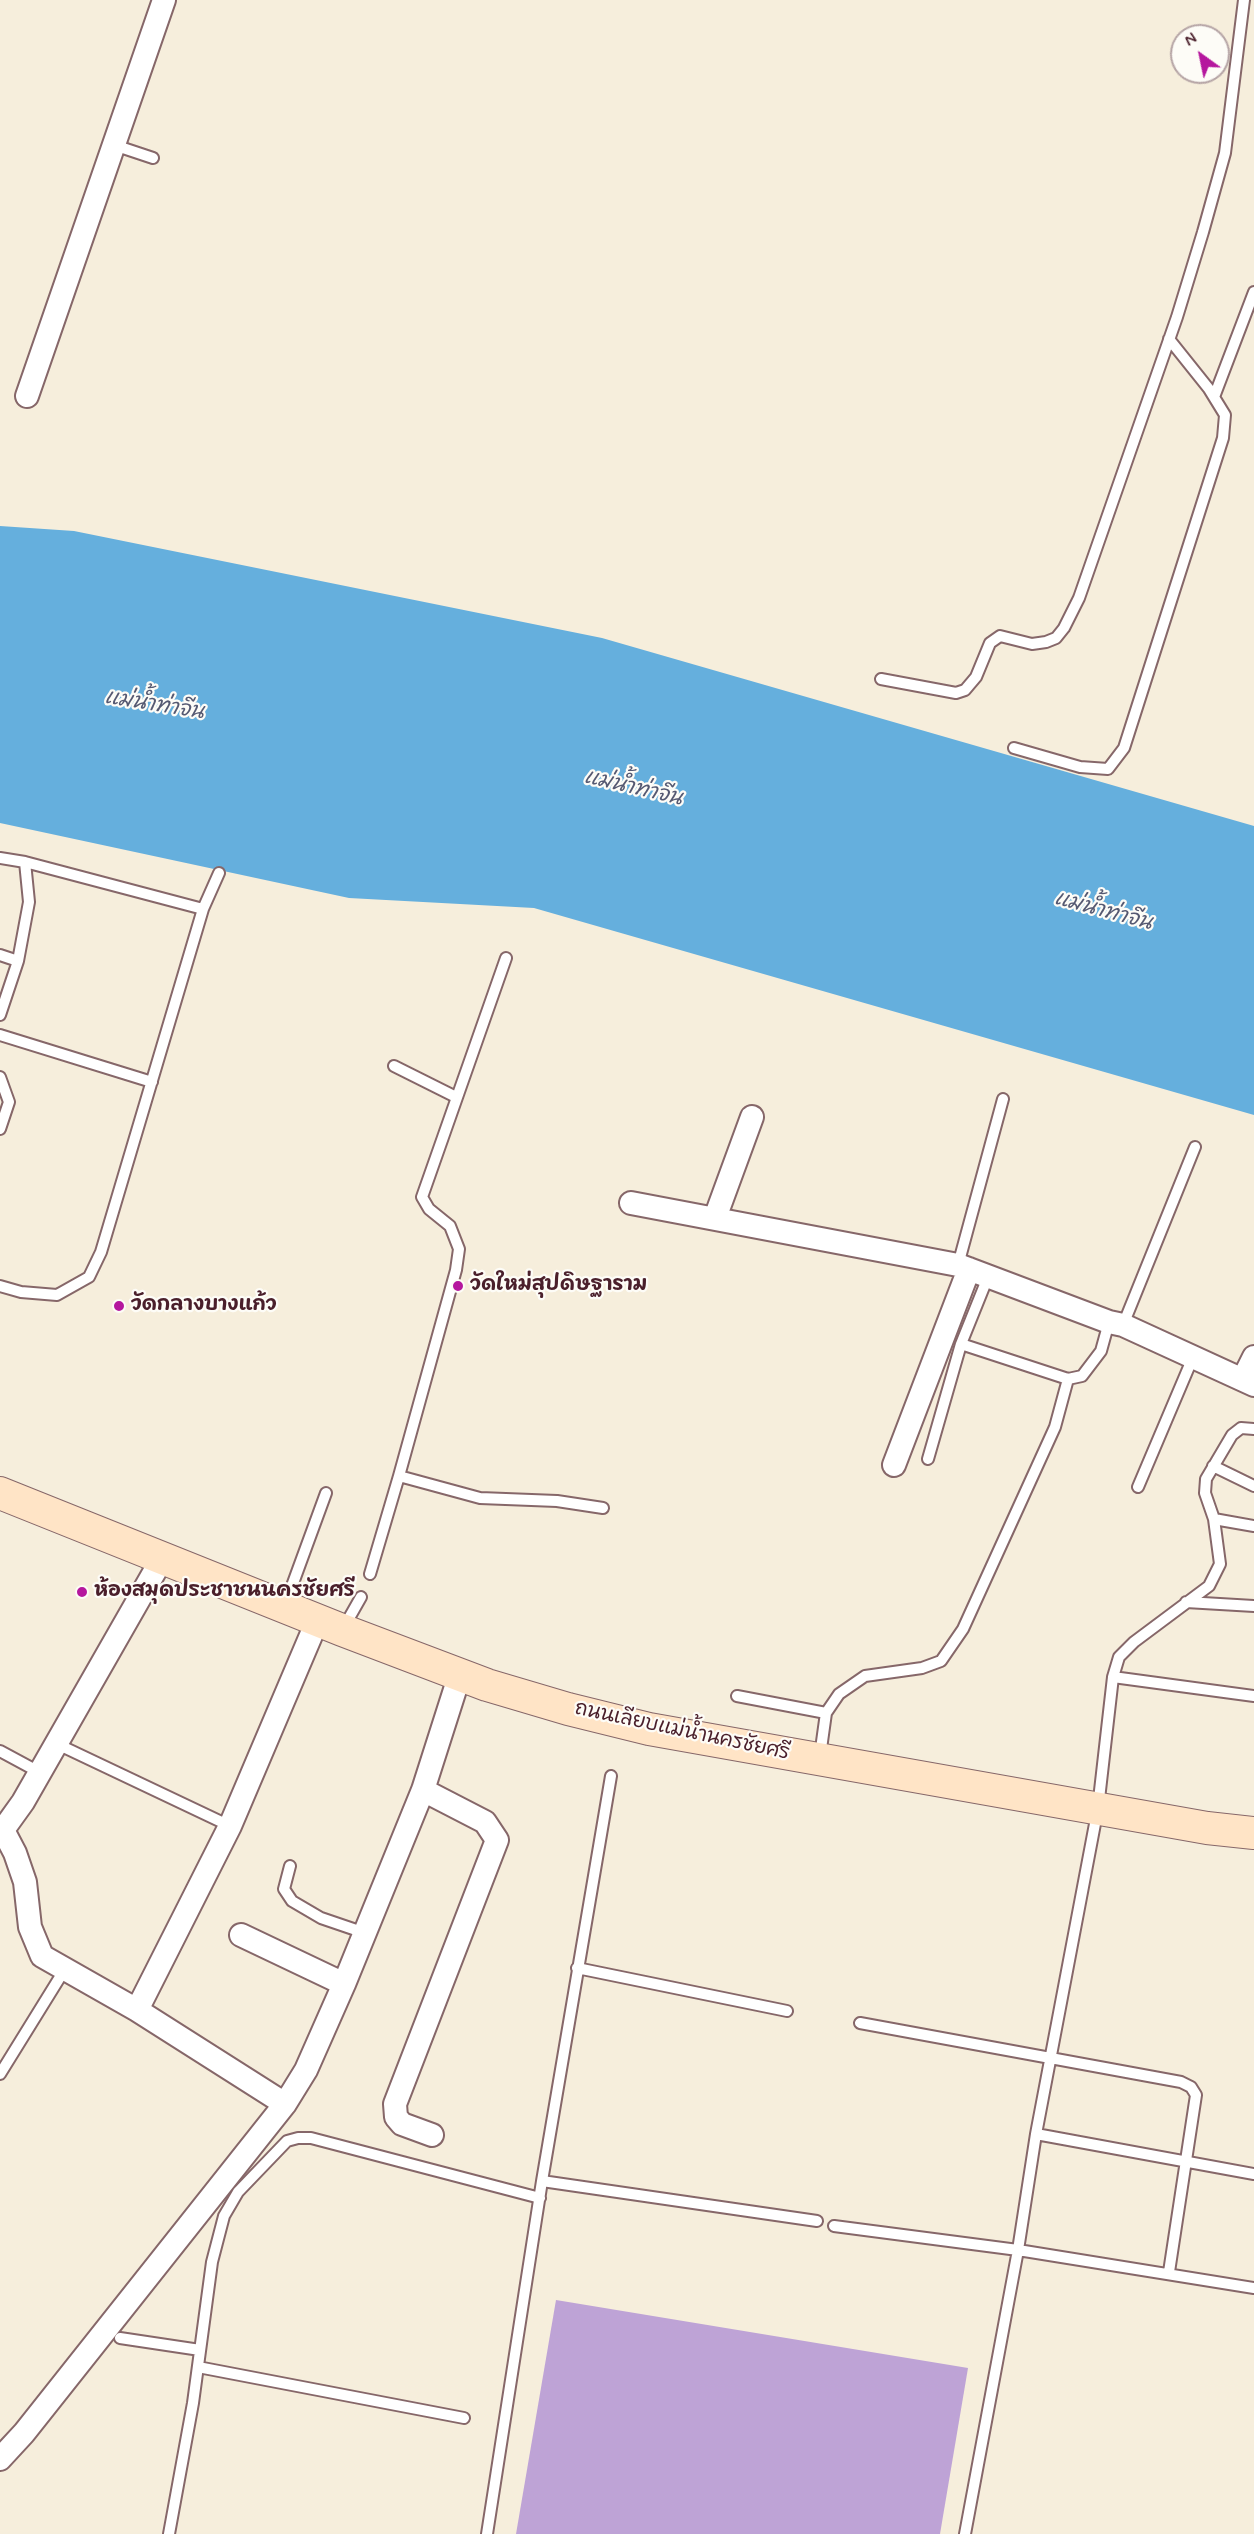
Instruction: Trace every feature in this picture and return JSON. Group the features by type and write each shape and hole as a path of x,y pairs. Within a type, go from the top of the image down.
{"main road":[{"name":"ถนนเลียบแม่น้ำนครชัยศรี","path":"0,1493 460,1674 548,1703 649,1730 1254,1833"}],"street":[{"path":"27,396 164,0"},
{"path":"716,1218 752,1117"},
{"path":"631,1203 972,1270 1194,1355 1248,1382 1254,1357"},
{"path":"894,1465 972,1270"},
{"path":"163,1557 54,1743 23,1802 2,1832 15,1853 25,1882 30,1927 42,1956 137,2010 285,2104"},
{"path":"137,2010 330,1624"},
{"path":"0,2459 24,2433 285,2104 306,2070 344,1984 423,1790 460,1674"},
{"path":"423,1790 485,1822 497,1840 395,2104 396,2117 402,2124 432,2135"},
{"path":"241,1935 344,1984"}],"lane":[{"path":"882,679 956,693 972,683 990,643 1000,636 1032,644 1056,638 1064,628 1079,598 1169,339 1203,232 1225,153 1244,0"},
{"path":"114,145 153,158"},
{"path":"1214,397 1254,292"},
{"path":"1014,748 1080,766 1108,769 1124,748 1223,438 1225,415 1214,397 1169,339"},
{"path":"0,858 25,862 203,909"},
{"path":"0,1015 18,961 29,902 25,862"},
{"path":"0,1286 21,1292 57,1295 89,1277 101,1252 203,909 219,873"},
{"path":"0,955 18,961"},
{"path":"370,1574 456,1269 459,1249 450,1226 429,1209 422,1197 506,958"},
{"path":"0,1035 152,1082"},
{"path":"393,1066 456,1097"},
{"path":"0,1077 9,1102 0,1129"},
{"path":"928,1459 961,1344 1003,1099"},
{"path":"961,1344 1068,1379 1082,1376 1101,1351 1116,1324 1195,1147"},
{"path":"1138,1487 1194,1355"},
{"path":"820,1760 826,1713 839,1694 865,1676 922,1668 941,1661 963,1629 1055,1427 1068,1379"},
{"path":"965,2534 1036,2133 1098,1808 1113,1677 1119,1657 1134,1642 1209,1586 1220,1564 1214,1519 1205,1493 1206,1479 1232,1435 1241,1428 1254,1429"},
{"path":"1213,1466 1254,1486"},
{"path":"399,1476 480,1498 557,1501 603,1508"},
{"path":"285,1606 326,1493"},
{"path":"1214,1519 1254,1526"},
{"path":"330,1624 361,1597"},
{"path":"1186,1602 1254,1606"},
{"path":"1113,1677 1254,1696"},
{"path":"737,1696 826,1713"},
{"path":"54,1743 230,1826"},
{"path":"0,1750 39,1772"},
{"path":"487,2534 542,2181 610,1776"},
{"path":"290,1866 284,1889 292,1901 321,1918 365,1933"},
{"path":"577,1968 787,2010"},
{"path":"0,2074 65,1969"},
{"path":"860,2023 1181,2082 1191,2087 1196,2096 1184,2162 1169,2272"},
{"path":"1036,2133 1254,2174"},
{"path":"169,2534 198,2367 212,2262 224,2216 238,2192 287,2141 298,2138 311,2139 540,2198"},
{"path":"542,2181 817,2222"},
{"path":"834,2226 1169,2272 1254,2288"},
{"path":"120,2338 200,2350"},
{"path":"198,2367 464,2418"}],"water":[{"name":"แม่น้ำท่าจีน","path":"0,526 74,531 602,638 1254,826 1254,1115 534,908 349,898 0,823"}],"building":[{"path":"556,2300 968,2368 940,2534 516,2534"}],"place":[{"name":"วัดใหม่สุปดิษฐาราม","path":"458,1286"},
{"name":"วัดกลางบางแก้ว","path":"119,1306"},
{"name":"ห้องสมุดประชาชนนครชัยศรี","path":"82,1592"}]}
